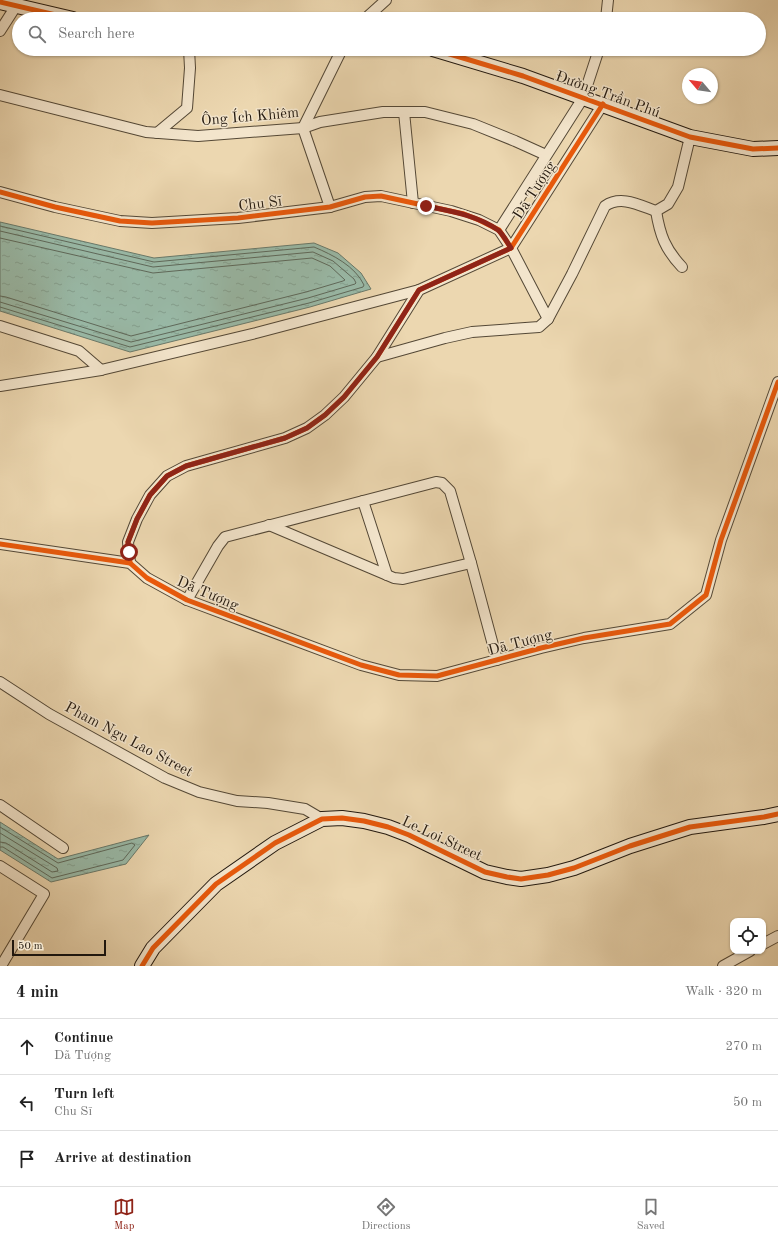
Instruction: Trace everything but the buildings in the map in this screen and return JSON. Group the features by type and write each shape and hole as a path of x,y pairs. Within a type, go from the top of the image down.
{"street":[{"path":"373,12 386,0"},
{"path":"607,12 608,0"},
{"path":"0,2 42,12"},
{"path":"12,12 16,6"},
{"path":"0,31 12,12"},
{"path":"157,133 187,108 189,56"},
{"path":"330,207 303,128 339,56"},
{"name":"Đường Trần Phú","path":"456,56 523,76 690,137 753,149 778,148"},
{"path":"499,230 583,98 597,56"},
{"name":"Ông Ích Khiêm","path":"0,95 146,132 198,136 303,128 320,122 383,112 425,112 472,124 546,155"},
{"name":"Dã Tượng","path":"511,248 603,104"},
{"path":"404,112 413,203"},
{"path":"656,211 668,204 678,187 690,137"},
{"name":"Chu Sĩ","path":"0,192 55,207 120,221 152,223 238,218 330,207 365,197 380,196 464,214 499,230 511,248 548,319"},
{"path":"377,357 472,332 539,327 548,319 605,206 612,202 631,202 656,211"},
{"path":"656,211 665,244 671,255 682,267"},
{"path":"0,386 101,370 256,333 419,290 511,248"},
{"path":"0,544 130,563 128,542 137,519 150,495 167,476 186,466 285,438 307,428 325,415 344,397 377,357 419,290"},
{"path":"0,326 79,351 101,370"},
{"name":"Dã Tượng","path":"130,563 147,578 187,600 361,664 399,675 437,676 584,638 670,624 706,595 721,540 778,382"},
{"path":"187,600 218,546 225,537 436,482 442,484 450,491 497,660"},
{"path":"363,501 387,575"},
{"path":"269,525 387,575 403,579 471,563"},
{"name":"Pham Ngu Lao Street","path":"0,682 49,714 165,778 199,792 237,801 268,803 305,809 322,819"},
{"path":"0,805 63,848"},
{"name":"Le Loi Street","path":"142,966 153,948 216,884 275,843 322,819 342,818 364,821 388,827 409,835 485,872 521,879 548,875 574,868 630,846 690,827 778,814"},
{"path":"0,866 44,894 1,966"},
{"path":"766,942 778,936"},
{"path":"723,966 745,954"}],"water":[{"path":"0,222 154,258 314,243 338,253 361,273 371,289 310,307 130,352 0,311"},
{"path":"0,822 58,859 149,835 126,864 51,882 0,850"}],"cycle path":[{"path":"0,2 43,12"},
{"path":"456,56 523,76 690,137 753,149 778,148"},
{"path":"130,563 128,542 137,519 150,495 167,476 186,466 285,438 307,428 325,415 344,397 377,357 419,290 511,248 603,104"},
{"path":"0,192 55,207 120,221 152,223 238,218 330,207 365,197 381,196 464,214 499,230 511,248"},
{"path":"0,544 130,563 147,578 187,600 361,665 399,675 437,676 584,638 670,624 706,595 721,540 778,382"},
{"path":"142,966 153,948 216,884 275,843 322,819 342,818 364,821 388,827 409,835 485,872 521,879 548,875 574,868 630,846 690,827 778,814"}],"route":[{"path":"129,552 128,542 137,519 150,495 167,476 186,466 285,438 307,428 325,415 344,397 377,357 419,290 511,248 499,230 479,220 464,214 426,206"}]}
